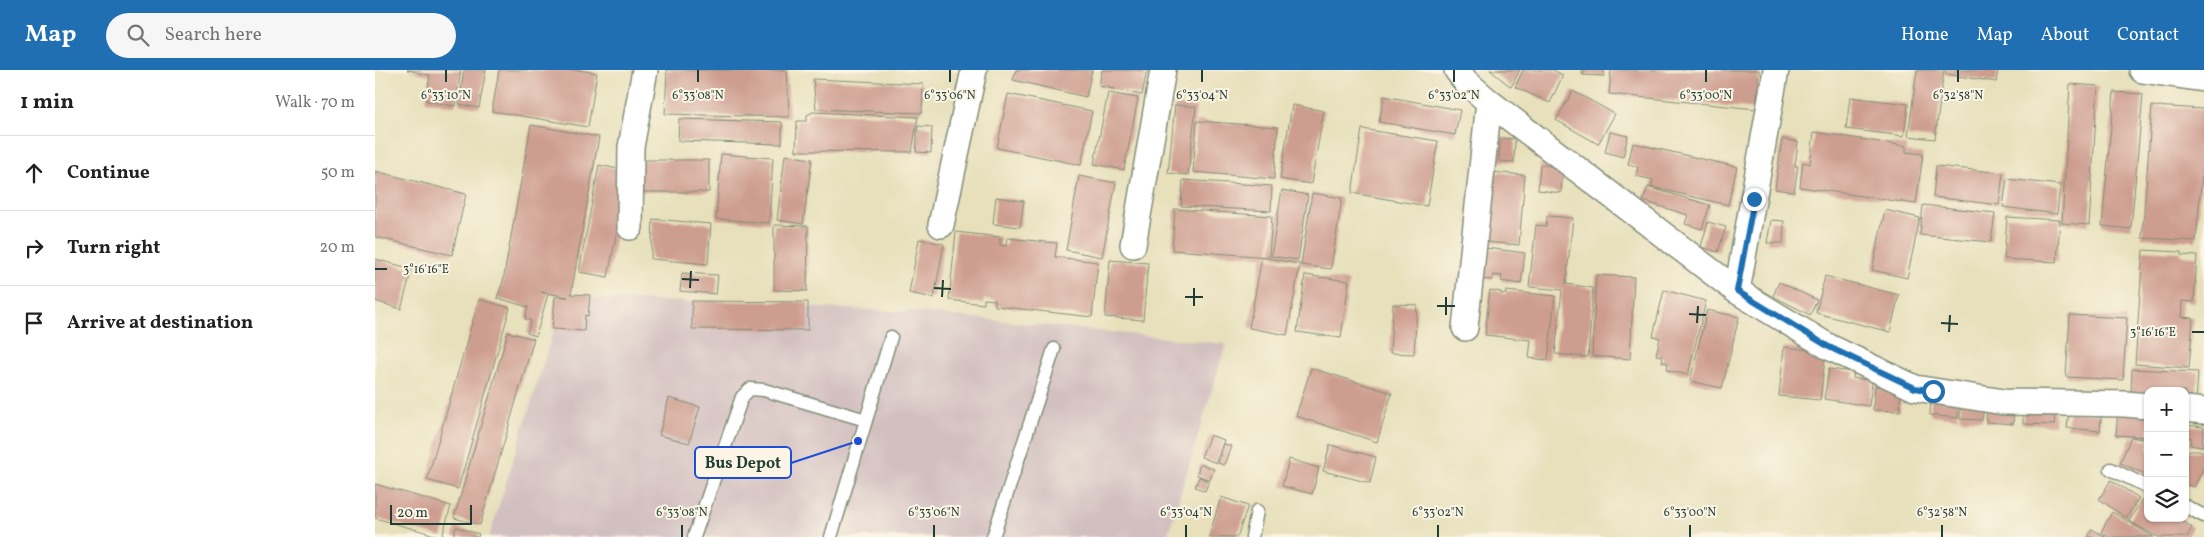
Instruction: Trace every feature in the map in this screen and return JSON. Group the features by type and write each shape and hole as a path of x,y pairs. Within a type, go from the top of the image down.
{"street":[{"path":"630,227 631,147 645,70"},
{"path":"941,225 974,70"},
{"path":"1133,245 1163,70"},
{"path":"1457,70 1466,82 1489,102 1737,291 1829,347 1915,388 2004,402 2144,406"},
{"path":"1737,291 1776,70"},
{"path":"2142,70 2204,79"},
{"path":"1465,328 1489,102"},
{"path":"2189,409 2204,411"}],"lane":[{"path":"831,537 891,336"},
{"path":"993,537 1055,349"},
{"path":"694,537 742,397 749,389 764,390 866,420"},
{"path":"2111,468 2144,485"},
{"path":"2189,508 2204,516"},
{"path":"1252,537 1257,511"}],"shaded area":[{"path":"564,297 915,312 1226,344 1167,537 489,537"}],"building":[{"path":"407,70 461,70 455,106 426,101 430,75"},
{"path":"464,70 486,70 479,108 459,104"},
{"path":"499,70 579,70 597,73 588,127 492,111"},
{"path":"667,70 787,70 789,117 665,114"},
{"path":"1016,70 1092,70 1086,97 1013,80"},
{"path":"1102,70 1147,70 1142,95 1099,86"},
{"path":"1490,70 1520,70 1511,87"},
{"path":"1523,70 1553,70 1563,75 1550,103 1515,87"},
{"path":"1583,70 1604,70 1604,76 1583,75"},
{"path":"1611,70 1759,70 1756,109 1609,94"},
{"path":"1917,70 1944,70 1935,139 1908,136"},
{"path":"1946,70 1998,70 1996,82 1945,74"},
{"path":"813,79 923,84 922,113 816,109"},
{"path":"2070,84 2098,86 2089,225 2062,223"},
{"path":"1573,91 1615,114 1598,144 1556,120"},
{"path":"2114,92 2143,94 2131,229 2102,226"},
{"path":"1108,93 1138,98 1124,170 1094,164"},
{"path":"1008,94 1092,111 1081,165 997,148"},
{"path":"1384,96 1460,110 1455,135 1379,122"},
{"path":"1850,97 1908,104 1904,136 1846,129"},
{"path":"1175,105 1196,107 1188,175 1168,173"},
{"path":"1292,105 1324,111 1311,184 1280,179"},
{"path":"2152,106 2204,109 2204,150 2196,241 2142,238"},
{"path":"813,112 918,117 912,152 796,151 797,121 807,121 807,115"},
{"path":"679,119 782,122 782,144 678,141"},
{"path":"1197,121 1278,127 1274,179 1193,172"},
{"path":"531,125 599,137 571,294 590,295 588,316 585,315 584,331 552,329 555,297 568,297 541,292 548,294 536,336 527,333 531,321 525,319 528,307 497,298 503,281"},
{"path":"918,126 932,127 931,153 916,152"},
{"path":"1362,129 1438,141 1427,206 1352,193"},
{"path":"1610,132 1628,136 1623,157 1605,152"},
{"path":"1814,132 1906,146 1906,152 1923,154 1916,204 1800,187 1803,162 1810,164"},
{"path":"1500,138 1515,139 1514,162 1499,161"},
{"path":"1782,139 1798,142 1795,166 1798,166 1794,192 1775,189"},
{"path":"1633,143 1737,167 1728,205 1651,187 1653,180 1636,176 1638,167 1628,164"},
{"path":"721,154 773,158 769,223 716,219"},
{"path":"785,155 812,159 803,224 777,220"},
{"path":"638,160 709,160 709,192 638,192"},
{"path":"599,165 628,171 608,277 579,272"},
{"path":"1540,165 1563,167 1561,193 1538,190"},
{"path":"1936,166 2003,173 1999,205 1933,197"},
{"path":"375,171 466,194 452,255 375,237"},
{"path":"1491,172 1525,175 1519,245 1485,242"},
{"path":"1079,176 1116,183 1102,257 1066,250"},
{"path":"2007,179 2060,185 2057,214 2003,207"},
{"path":"1183,180 1272,186 1271,211 1181,206"},
{"path":"1648,187 1710,205 1702,229 1685,224 1688,215 1643,201"},
{"path":"1282,190 1308,195 1298,260 1271,256"},
{"path":"1312,193 1342,198 1331,269 1301,265"},
{"path":"996,197 1024,201 1020,227 993,224"},
{"path":"1923,205 1995,213 1991,242 1920,235"},
{"path":"1175,209 1272,216 1269,257 1172,250"},
{"path":"1885,210 1920,218 1907,278 1872,270"},
{"path":"1547,216 1573,218 1566,284 1593,288 1588,357 1555,354 1562,290 1529,287 1536,225 1546,226"},
{"path":"2007,217 2060,220 2057,262 2004,259"},
{"path":"653,219 711,224 708,264 651,259"},
{"path":"1771,220 1784,221 1783,243 1767,243"},
{"path":"1708,222 1726,227 1718,252 1701,247"},
{"path":"774,225 808,226 807,291 774,290"},
{"path":"956,232 1000,237 1000,245 1006,246 1007,238 1057,243 1055,257 1098,262 1092,317 995,306 995,300 984,299 984,304 949,300"},
{"path":"919,239 944,244 934,298 909,293"},
{"path":"1486,248 1525,253 1521,284 1501,281 1502,276 1493,275 1492,280 1480,279"},
{"path":"2143,250 2181,252 2181,255 2197,256 2194,302 2182,301 2181,317 2193,318 2189,368 2135,364"},
{"path":"1262,257 1300,264 1287,335 1249,328"},
{"path":"375,259 412,269 401,309 375,301"},
{"path":"1110,260 1148,263 1143,320 1105,317"},
{"path":"682,273 718,275 716,294 680,291"},
{"path":"1305,275 1349,281 1341,338 1297,332"},
{"path":"1596,275 1634,277 1630,359 1592,356"},
{"path":"1825,276 1899,295 1890,332 1816,313"},
{"path":"1779,282 1817,300 1810,315 1773,296"},
{"path":"1490,290 1501,292 1501,294 1506,294 1506,291 1555,296 1548,360 1529,358 1531,340 1485,335"},
{"path":"1664,290 1706,301 1688,375 1667,370 1668,363 1662,362 1663,356 1656,355 1660,338 1653,336"},
{"path":"479,299 510,308 458,489 427,480"},
{"path":"692,301 808,302 808,330 692,329"},
{"path":"1393,304 1417,305 1414,354 1390,353"},
{"path":"1707,310 1739,317 1722,388 1690,381"},
{"path":"2070,315 2127,318 2123,380 2066,377"},
{"path":"508,332 534,339 480,525 454,518"},
{"path":"1784,347 1826,352 1820,400 1779,396"},
{"path":"1311,368 1392,393 1377,442 1296,416"},
{"path":"1829,369 1854,372 1853,378 1864,380 1865,375 1873,376 1869,406 1824,399"},
{"path":"2132,369 2198,372 2196,402 2189,401 2189,387 2144,387 2144,398 2131,395"},
{"path":"1875,386 1901,388 1900,411 1873,410"},
{"path":"669,398 700,407 689,443 659,435"},
{"path":"1931,398 1959,400 1958,418 1930,415"},
{"path":"1961,402 1985,403 1982,420 1960,419"},
{"path":"1987,404 2014,406 2013,424 1986,422"},
{"path":"2023,406 2055,408 2054,425 2023,424"},
{"path":"2118,410 2144,412 2144,437 2116,435"},
{"path":"2069,412 2101,415 2100,431 2067,428"},
{"path":"2189,425 2204,427 2202,447 2190,445 2191,437 2189,437"},
{"path":"1210,435 1224,440 1216,463 1201,457"},
{"path":"2131,437 2144,439 2144,473 2120,463"},
{"path":"1224,444 1231,446 1224,465 1218,463"},
{"path":"1330,445 1376,457 1370,483 1323,471"},
{"path":"2189,451 2204,451 2204,467 2194,487 2189,485"},
{"path":"1289,459 1319,468 1312,494 1282,486"},
{"path":"1200,464 1214,469 1210,480 1197,475"},
{"path":"1199,477 1209,481 1205,491 1195,487"},
{"path":"2111,480 2139,498 2126,518 2099,499"},
{"path":"375,484 451,506 442,537 375,518"},
{"path":"1221,497 1248,506 1237,537 1209,536"},
{"path":"2142,499 2144,500 2144,522 2184,522 2192,527 2187,537 2158,537 2129,521"},
{"path":"2112,512 2154,537 2109,537 2101,532"},
{"path":"456,527 479,534 478,537 453,537"},
{"path":"2092,529 2106,537 2088,537"}],"place":[{"name":"Bus Depot","path":"858,441"}],"route":[{"path":"1754,199 1737,291 1829,347 1915,388 1933,391"}]}
